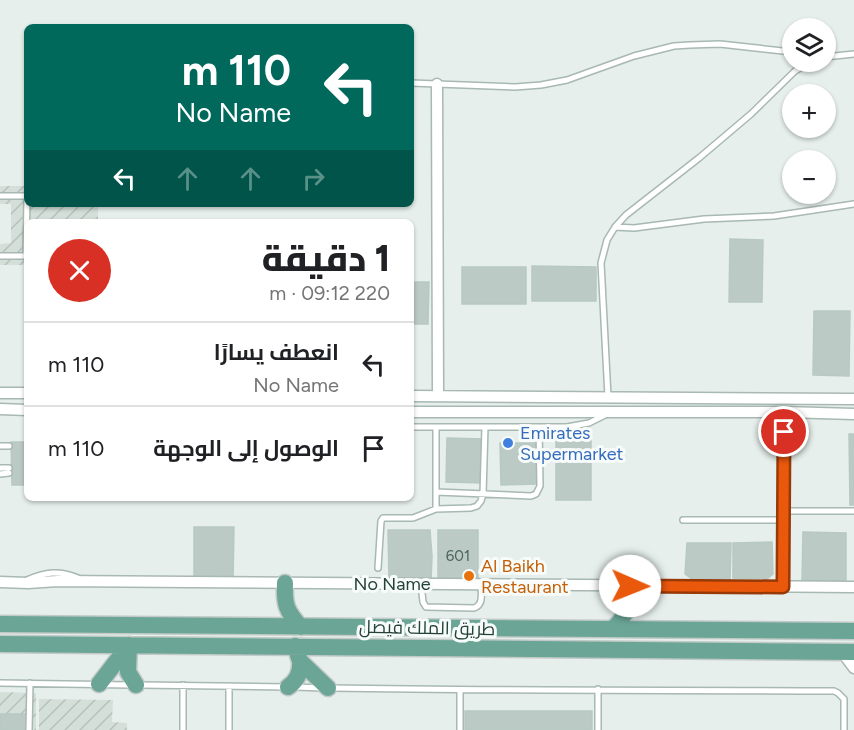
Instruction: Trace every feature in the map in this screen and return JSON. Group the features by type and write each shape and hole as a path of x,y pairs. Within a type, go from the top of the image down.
{"main road":[{"path":"285,583 286,607 301,627"},
{"path":"612,629 622,621 625,615 630,586"},
{"name":"طريق الملك فيصل","path":"0,624 854,631"},
{"name":"طريق الملك فيصل","path":"0,644 129,645 297,654 848,652"},
{"path":"99,684 129,645"},
{"path":"129,645 128,672 136,685"},
{"path":"288,687 300,671 297,654"},
{"path":"297,654 328,688"}],"street":[{"path":"437,84 438,396"},
{"path":"0,393 24,393"},
{"path":"414,396 854,399"},
{"path":"0,409 24,410"},
{"path":"414,412 854,414"},
{"path":"783,587 784,412"},
{"name":"No Name","path":"0,582 854,587"},
{"path":"848,652 854,668"}],"lane":[{"path":"414,83 541,86 567,80 634,56 664,48 720,44 782,51"},
{"path":"836,56 854,54"},
{"path":"608,397 601,263 608,240 615,227 626,215 699,159 794,72"},
{"path":"0,196 24,196"},
{"path":"615,227 634,228 704,219 774,216 854,204"},
{"path":"0,256 24,256"},
{"path":"414,427 578,426 607,413"},
{"path":"436,427 436,509"},
{"path":"378,568 382,519 413,518 436,509 471,508 477,506 481,501 485,427"},
{"path":"436,492 531,496 536,494 540,486 539,427"},
{"path":"0,446 9,446"},
{"path":"0,468 9,470 0,474"},
{"path":"683,520 854,511"},
{"path":"422,584 423,602 426,607 474,608 477,608 480,603 481,585"},
{"path":"0,683 460,690 834,691 844,699 844,730"},
{"path":"29,730 30,683"},
{"path":"183,685 183,730"},
{"path":"229,686 230,730"},
{"path":"598,689 598,730"},
{"path":"459,730 460,690"}],"shaded area":[{"path":"0,186 24,186 24,207 98,207 98,219 24,219 24,265 0,265 0,244 11,243 11,204 0,204"},
{"path":"0,692 36,693 36,730 0,730"},
{"path":"39,699 113,700 112,722 127,723 127,730 39,730"}],"building":[{"path":"730,239 763,240 762,302 729,302"},
{"path":"532,266 596,267 596,301 532,301"},
{"path":"462,267 526,267 526,304 462,304"},
{"path":"414,282 429,282 428,324 414,324"},
{"path":"814,311 850,311 849,376 813,375"},
{"path":"849,434 854,434 854,505 850,505"},
{"path":"447,438 484,439 483,483 446,482"},
{"path":"556,439 591,439 591,500 556,500"},
{"path":"11,442 24,442 24,485 12,485"},
{"path":"500,443 537,443 537,484 501,485"},
{"path":"194,527 234,527 233,581 194,581"},
{"path":"388,530 430,530 431,581 389,581"},
{"path":"438,530 478,530 478,581 438,581"},
{"path":"803,532 846,533 846,581 802,580"},
{"path":"772,542 773,574 767,579 733,578 733,543"},
{"path":"687,543 731,543 730,579 692,579 685,574"},
{"path":"465,711 592,711 592,730 465,730"},
{"path":"0,714 28,714 28,730 0,730"}],"place":[{"name":"Emirates Supermarket","path":"508,443"},
{"name":"Al Baikh Restaurant","path":"469,576"}],"route":[{"path":"630,586 783,587 784,432"}]}
